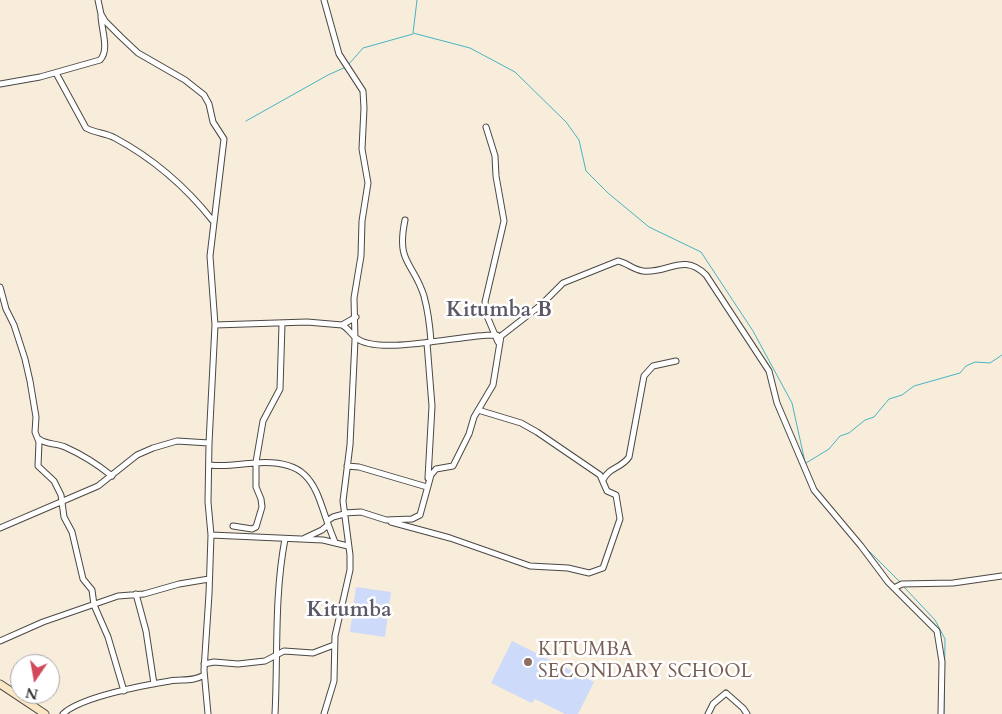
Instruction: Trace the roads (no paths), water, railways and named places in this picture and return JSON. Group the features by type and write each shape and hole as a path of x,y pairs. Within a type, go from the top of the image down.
{"street":[{"path":"0,84 56,73 102,58 104,47 98,0"},
{"path":"324,0 338,54 360,84 364,99 362,149 368,183 362,221 361,256 354,302 356,317 344,514 350,570 334,645 335,674 324,714"},
{"path":"101,14 109,25 138,52 185,80 207,99 213,122 224,139 213,221 210,271 215,325 209,443 208,502 211,535 204,664 208,714"},
{"path":"56,73 86,128 115,138 161,168 191,194 213,221"},
{"path":"428,479 436,469 453,466 478,410 493,385 498,343 487,316 485,302 504,215 496,176 495,156 486,127"},
{"path":"386,520 418,517 422,512 428,479 432,406 429,342 424,296 404,255 402,241 405,220"},
{"path":"498,343 503,334 541,305 563,282 611,262 621,262 647,272 685,264 695,266 706,276 769,371 777,403 814,490 894,588 937,631 942,662 940,714"},
{"path":"0,286 6,309 14,325 25,359 36,417 35,432 38,439 38,466 54,481 63,502 64,517 72,532 82,576 92,590 94,605 108,636 124,691"},
{"path":"215,325 307,322 342,324 356,317"},
{"path":"233,526 252,529 259,522 262,501 256,487 256,462 264,421 280,389 282,324"},
{"path":"342,324 355,338 375,343 408,345 503,334"},
{"path":"603,480 609,471 622,465 629,457 644,376 653,366 676,361"},
{"path":"300,540 315,534 333,517 361,512 450,538 512,562 530,566 594,573 603,568 620,519 616,495 607,491 603,480 596,472 531,428 478,410"},
{"path":"38,439 46,444 65,447 82,457 92,460 112,476"},
{"path":"0,528 92,489 112,476 137,455 167,442 209,443"},
{"path":"210,465 230,467 256,462 288,465 301,471 320,496 334,542"},
{"path":"347,466 360,467 427,487"},
{"path":"211,535 334,542 348,546"},
{"path":"276,714 277,582 285,539"},
{"path":"894,588 902,584 953,583 1002,576"},
{"path":"0,641 42,622 118,596 209,579"},
{"path":"136,594 146,631 154,684"},
{"path":"204,664 214,662 238,664 265,661 288,650 313,653 334,645"},
{"path":"63,714 76,705 124,691 154,684 194,679 204,675"},
{"path":"0,684 45,714"},
{"path":"708,714 713,704 726,693 743,708 746,714"}],"waterway":[{"path":"417,0 413,33 470,48 515,72 566,122 579,140 586,171 608,193 649,227 701,252 753,331 792,403 805,462"},
{"path":"349,64 363,48 413,34"},
{"path":"246,121 328,75 346,67"},
{"path":"806,463 829,449 840,436 849,433 865,420 874,417 889,399 902,395 914,386 960,373 966,366 975,362 990,363 1002,355"},
{"path":"864,546 900,582"},
{"path":"904,587 935,620 945,639 944,714"}],"place":[{"name":"KITUMBA SECONDARY SCHOOL","path":"528,662"}],"district":[{"name":"Kitumba B","path":"499,311"},
{"name":"Kitumba","path":"349,611"}]}
